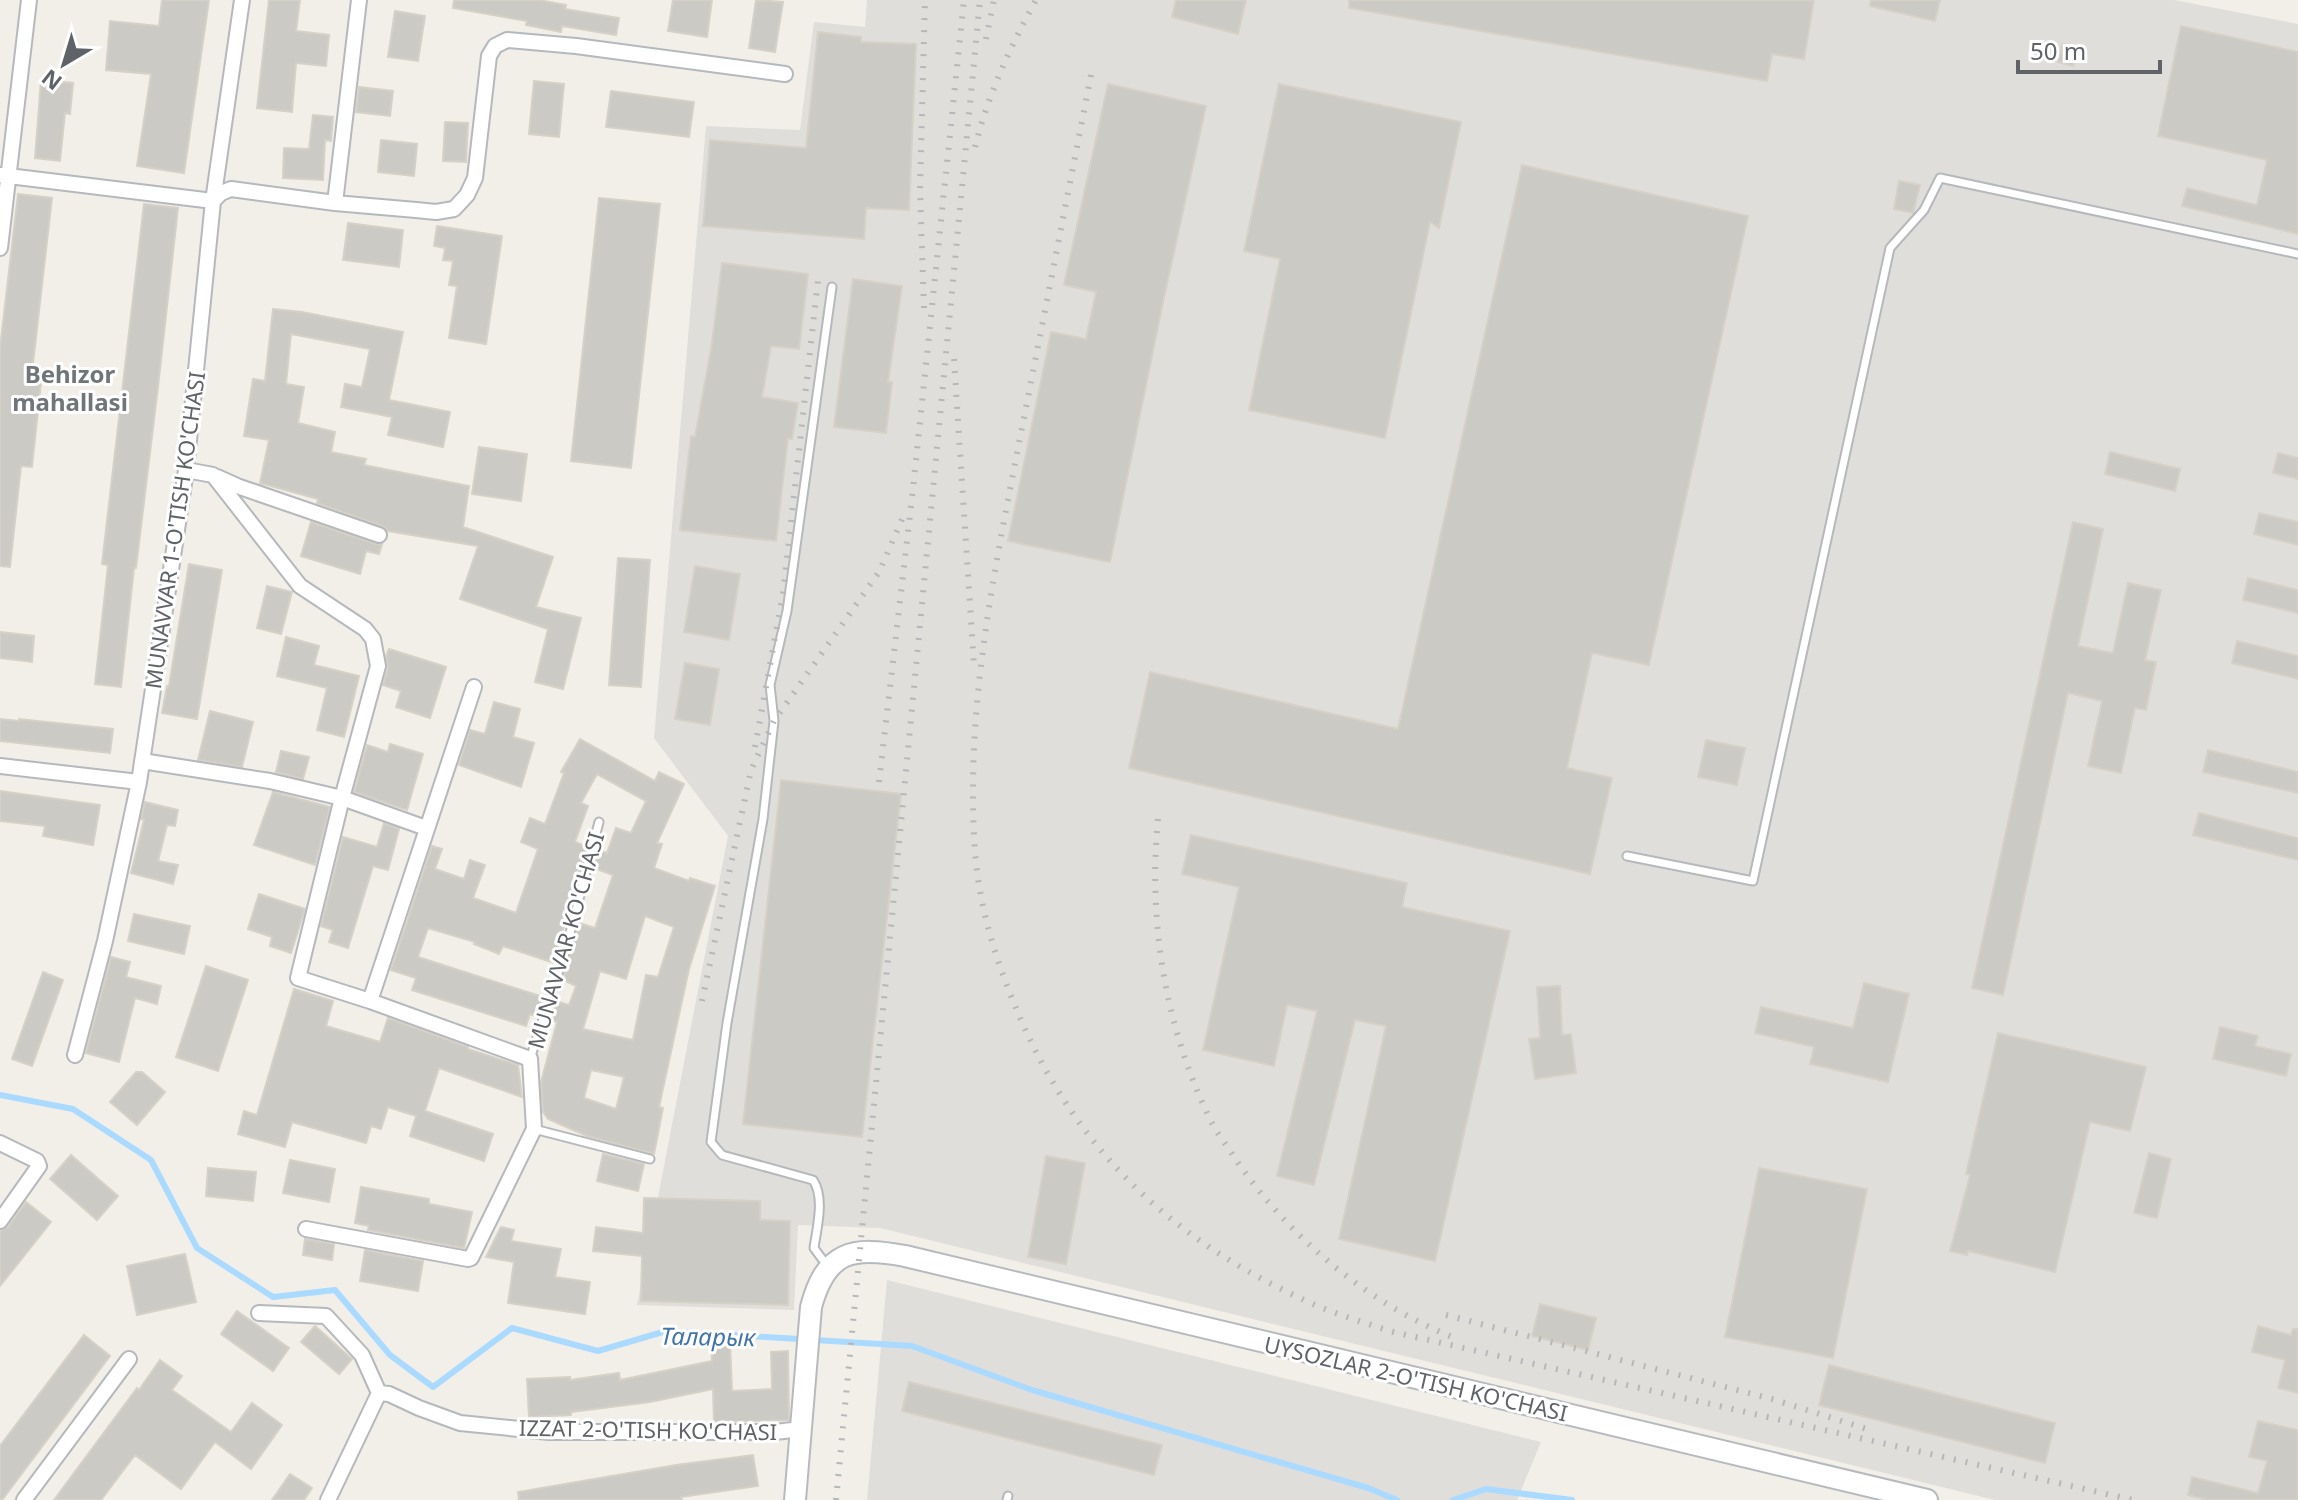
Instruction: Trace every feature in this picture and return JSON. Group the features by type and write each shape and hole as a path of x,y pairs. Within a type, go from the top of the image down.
{"street":[{"path":"0,248 4,176 29,0"},
{"name":"MUNAVVAR 1-O'TISH KO'CHASI","path":"75,1055 105,941 139,782 186,470 213,201 242,0"},
{"path":"335,203 359,0"},
{"path":"4,176 213,201 231,189 436,212 454,209 472,187 489,56 495,46 507,40 576,46 785,74"},
{"path":"186,470 213,475 379,535"},
{"name":"MUNAVVAR KO'CHASI","path":"213,475 300,586 356,622 373,639 378,666 298,978 530,1059 534,1129 474,1254 468,1259 306,1229"},
{"path":"370,1001 474,687"},
{"path":"142,761 270,781 342,798 426,828"},
{"path":"0,766 139,782"},
{"path":"0,1143 37,1161 39,1166 0,1221"},
{"name":"UYSOZLAR 2-O'TISH KO'CHASI","path":"829,1269 840,1258 860,1251 905,1256 1927,1500"},
{"path":"795,1500 808,1318 818,1285 829,1269"},
{"path":"259,1313 326,1316 362,1355 379,1393 328,1500"},
{"path":"24,1500 129,1359"},
{"name":"IZZAT 2-O'TISH KO'CHASI","path":"379,1393 389,1394 460,1423 549,1432 775,1432 801,1429"}],"lane":[{"path":"1627,856 1753,881 1890,248 1924,210 1940,178 2298,254"},
{"path":"829,1269 814,1248 818,1193 813,1180 722,1155 711,1142 727,1023 763,819 774,721 770,685 787,611 832,287"},
{"name":"MUNAVVAR KO'CHASI","path":"530,1059 565,952 599,822"},
{"path":"534,1129 650,1159"}],"shaded area":[{"path":"867,0 2174,0 2298,24 2298,1500 1995,1500 880,1228 798,1225 794,1310 637,1305 728,836 654,738 706,126 800,130 814,22 865,27"},
{"path":"887,1280 1541,1442 1517,1500 867,1500"}],"building":[{"path":"162,0 209,0 184,173 137,166 151,74 106,70 110,21 159,26"},
{"path":"269,0 300,0 296,31 329,35 326,66 296,63 292,112 257,108"},
{"path":"454,0 539,0 566,5 565,9 619,18 616,35 562,26 561,32 526,25 527,21 453,8"},
{"path":"673,0 712,0 707,37 668,31"},
{"path":"756,0 783,2 775,52 749,48"},
{"path":"1176,0 1246,0 1238,34 1172,17"},
{"path":"1349,0 1814,0 1804,59 1772,54 1767,81 1349,8"},
{"path":"1871,0 1940,0 1935,21 1870,6"},
{"path":"395,11 425,16 418,61 388,57"},
{"path":"2181,26 2298,52 2298,234 2182,206 2187,188 2257,205 2267,160 2158,136"},
{"path":"818,32 861,37 861,42 916,44 909,210 866,208 864,239 703,226 710,140 806,148"},
{"path":"2062,44 2077,48 2073,66 2058,62"},
{"path":"41,80 73,83 70,114 65,113 60,161 35,158"},
{"path":"534,81 564,84 559,137 529,134"},
{"path":"1108,84 1206,106 1110,562 1008,541 1051,332 1086,339 1096,292 1064,285"},
{"path":"1279,84 1461,122 1439,228 1430,222 1385,438 1249,410 1280,259 1244,251"},
{"path":"359,87 393,91 390,116 356,112"},
{"path":"611,91 694,102 689,137 606,127"},
{"path":"313,115 333,117 331,141 325,140 323,180 283,178 284,148 309,149"},
{"path":"445,122 468,123 466,162 443,161"},
{"path":"381,140 417,144 414,176 378,172"},
{"path":"1522,165 1748,216 1649,665 1592,653 1567,768 1612,778 1590,874 1129,768 1150,672 1398,729"},
{"path":"1899,181 1920,185 1913,213 1894,209"},
{"path":"18,194 52,198 31,381 41,382 32,467 21,466 10,567 0,566 0,348"},
{"path":"599,198 660,204 631,468 571,461"},
{"path":"144,204 178,208 121,687 95,684 108,565 102,564"},
{"path":"348,223 403,230 399,267 343,260"},
{"path":"437,226 502,236 486,344 449,338 457,286 449,285 453,261 443,260 445,248 434,246"},
{"path":"722,263 808,274 799,349 771,346 762,397 798,403 792,439 788,438 776,541 680,530 691,436 695,437 712,343"},
{"path":"853,279 902,286 888,382 892,382 886,433 834,427"},
{"path":"273,309 403,332 389,400 450,412 443,447 388,435 392,417 341,407 345,384 362,387 370,349 291,334 286,384 304,387 298,423 335,432 331,452 366,459 364,465 469,486 463,527 553,557 536,607 581,618 563,689 535,682 548,629 460,599 478,546 388,531 382,526 317,503 318,499 260,483 269,440 244,436 253,379 265,381"},
{"path":"479,447 527,454 521,501 472,494"},
{"path":"2110,452 2180,469 2175,491 2105,474"},
{"path":"2278,453 2298,458 2298,479 2273,473"},
{"path":"2259,513 2298,522 2298,545 2254,534"},
{"path":"311,522 382,544 379,554 366,551 360,574 301,556"},
{"path":"2073,522 2103,529 2078,646 2113,653 2128,583 2161,590 2145,660 2156,662 2146,710 2135,708 2121,773 2088,766 2102,701 2068,693 2003,995 1972,988"},
{"path":"618,558 650,560 641,687 609,685"},
{"path":"189,564 222,570 197,719 162,713"},
{"path":"695,566 740,574 729,640 684,632"},
{"path":"2248,578 2298,590 2298,613 2243,600"},
{"path":"267,586 292,592 281,634 257,628"},
{"path":"0,632 34,636 32,662 0,658"},
{"path":"286,637 319,646 314,665 359,676 344,737 317,730 327,688 277,676"},
{"path":"2237,641 2298,656 2298,679 2232,663"},
{"path":"389,649 446,667 430,718 396,707 401,691 383,685"},
{"path":"685,663 719,669 710,725 675,719"},
{"path":"494,702 520,709 513,737 534,743 521,787 459,765 470,730 485,734"},
{"path":"210,711 253,722 242,767 198,760"},
{"path":"0,719 113,729 110,753 0,741"},
{"path":"580,739 655,781 659,772 684,784 657,843 662,844 654,868 689,881 690,878 715,886 689,969 659,1107 663,1108 654,1154 587,1136 548,1119 543,1112 541,1082 557,1022 549,1020 556,1001 569,1005 576,986 563,980 579,923 595,928 613,875 594,868 598,850 607,853 616,828 631,833 646,801 597,774 581,803 588,806 575,842 586,846 554,963 503,946 499,954 475,942 428,928 418,957 543,997 537,1017 530,1014 526,1026 412,990 416,978 391,970 432,846 442,849 435,869 464,879 470,860 485,865 473,898 516,913 538,849 521,842 530,818 545,824 564,773 561,772","holes":["645,916 674,927 658,977 646,975 633,1040 583,1029 600,971 626,979","591,1070 624,1077 616,1109 584,1098"]},
{"path":"1706,740 1745,748 1737,785 1698,777"},
{"path":"390,744 423,754 407,810 354,792 367,745 388,752"},
{"path":"2208,750 2298,772 2298,793 2203,772"},
{"path":"281,751 309,757 303,779 276,772"},
{"path":"781,780 901,794 862,1137 743,1124"},
{"path":"0,791 100,805 93,845 43,836 45,826 0,821"},
{"path":"273,792 330,807 315,865 254,845"},
{"path":"145,802 178,810 175,826 167,825 158,861 178,865 173,884 131,873 144,820 141,819"},
{"path":"2199,813 2298,838 2298,860 2193,835"},
{"path":"384,823 399,829 388,870 373,866 348,948 329,942 333,930 321,926 343,837 377,847"},
{"path":"1191,835 1407,883 1402,907 1510,931 1435,1261 1339,1239 1386,1026 1355,1020 1314,1185 1277,1176 1317,1011 1287,1005 1274,1066 1203,1050 1239,887 1182,874"},
{"path":"259,894 305,909 291,953 270,946 272,937 248,929"},
{"path":"134,914 190,926 184,954 128,941"},
{"path":"111,957 130,962 126,977 161,986 157,1004 135,998 119,1062 86,1053"},
{"path":"206,966 248,980 218,1071 176,1057"},
{"path":"43,972 63,980 32,1066 12,1059"},
{"path":"1864,983 1909,994 1888,1082 1810,1064 1814,1047 1755,1033 1761,1007 1853,1028"},
{"path":"1560,986 1562,1035 1571,1034 1576,1073 1535,1079 1529,1039 1540,1038 1537,987"},
{"path":"294,989 333,1001 326,1026 380,1042 388,1018 518,1065 522,1097 439,1068 425,1111 493,1134 484,1161 410,1136 416,1116 388,1107 381,1129 371,1126 366,1143 292,1122 285,1147 238,1134 244,1111 257,1115"},
{"path":"2220,1027 2258,1036 2255,1046 2291,1054 2286,1076 2213,1059"},
{"path":"1998,1033 2146,1067 2130,1131 2090,1122 2055,1272 1968,1251 1967,1255 1950,1251 1970,1175 1966,1174"},
{"path":"136,1072 142,1072 165,1092 137,1125 110,1102"},
{"path":"2149,1153 2171,1159 2157,1218 2134,1213"},
{"path":"603,1154 644,1164 638,1191 597,1181"},
{"path":"71,1155 118,1196 97,1220 50,1179"},
{"path":"1046,1156 1085,1163 1066,1264 1028,1257"},
{"path":"290,1160 335,1169 329,1202 283,1193"},
{"path":"208,1168 256,1172 253,1201 206,1196"},
{"path":"1759,1168 1867,1189 1833,1358 1725,1337"},
{"path":"361,1187 429,1199 429,1204 472,1212 464,1248 368,1230 369,1226 355,1223"},
{"path":"644,1198 760,1201 760,1220 790,1221 788,1305 641,1301 642,1256 593,1251 596,1227 643,1233"},
{"path":"26,1202 51,1222 0,1286 0,1231 8,1227"},
{"path":"501,1227 514,1230 511,1241 561,1249 555,1277 590,1282 585,1314 508,1303 514,1262 486,1257"},
{"path":"305,1239 334,1244 332,1260 303,1255"},
{"path":"365,1250 423,1261 418,1291 360,1281"},
{"path":"185,1254 196,1302 137,1315 127,1266"},
{"path":"1540,1304 1596,1318 1588,1350 1532,1336"},
{"path":"237,1311 289,1348 273,1371 221,1334"},
{"path":"315,1326 352,1359 339,1374 301,1342"},
{"path":"2258,1326 2291,1335 2293,1329 2298,1329 2298,1393 2278,1388 2285,1360 2252,1352"},
{"path":"84,1335 110,1356 0,1500 0,1446"},
{"path":"711,1342 730,1342 732,1391 772,1389 771,1352 788,1351 789,1420 714,1422 713,1389 650,1402 571,1412 571,1415 529,1417 527,1379 570,1377 570,1380 619,1373 620,1380 712,1361"},
{"path":"160,1360 182,1376 172,1390 231,1432 252,1403 282,1425 251,1469 215,1442 181,1489 135,1455 101,1500 54,1500 137,1388 139,1390"},
{"path":"1829,1365 2055,1423 2045,1463 1819,1405"},
{"path":"909,1382 1162,1445 1154,1475 902,1411"},
{"path":"2258,1421 2298,1430 2298,1500 2208,1500 2188,1495 2192,1477 2258,1493 2267,1461 2249,1457"},
{"path":"753,1455 758,1486 681,1497 682,1500 519,1500 518,1492"},
{"path":"290,1474 312,1488 304,1500 272,1500"}],"waterway":[{"name":"Таларык","path":"0,1095 73,1109 151,1160 197,1248 273,1297 335,1290 390,1355 433,1387 512,1328 598,1351 666,1331 912,1346 1032,1390 1368,1488 1397,1500"},
{"name":"Таларык","path":"1453,1500 1486,1489 1572,1500"}],"railway":[{"path":"924,308 920,190 925,0"},
{"path":"879,782 964,0"},
{"path":"836,1500 980,0"},
{"path":"986,39 994,0"},
{"path":"975,147 1001,72 1036,0"},
{"path":"1091,75 991,595 974,748 975,851 980,893 990,934 1018,1013 1042,1063 1070,1109 1101,1151 1136,1188 1175,1222 1263,1280 1332,1312 1389,1331 2133,1500"},
{"path":"755,747 783,594 818,280"},
{"path":"954,359 974,666"},
{"path":"702,1001 751,770 774,721 879,572 903,517"},
{"path":"1158,819 1156,897 1164,974 1182,1049 1213,1126 1278,1213 1330,1263 1388,1305 1452,1337"},
{"path":"1446,1315 1772,1399 1867,1429"}],"district":[{"name":"Behizor mahallasi","path":"70,387"}]}
